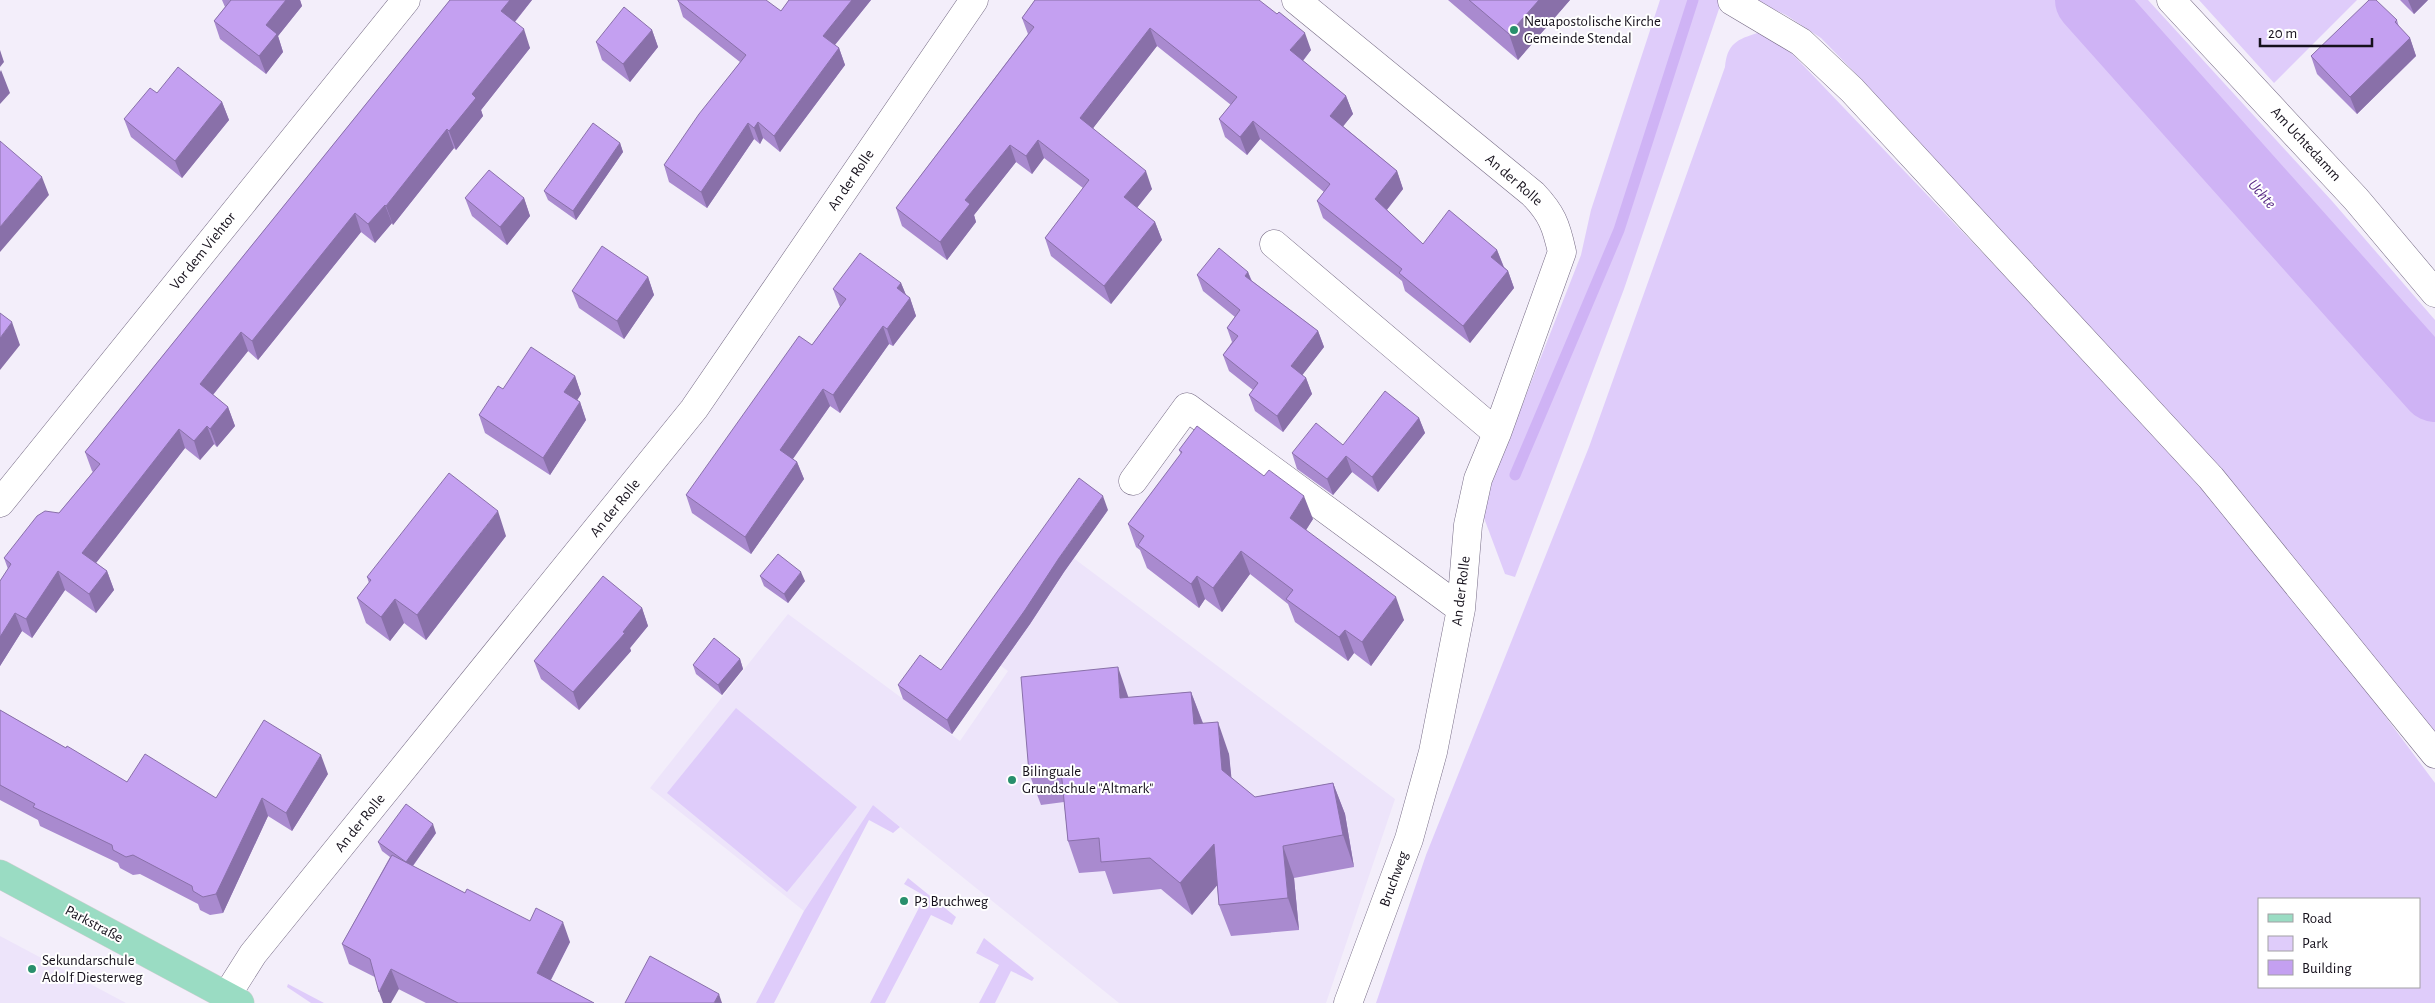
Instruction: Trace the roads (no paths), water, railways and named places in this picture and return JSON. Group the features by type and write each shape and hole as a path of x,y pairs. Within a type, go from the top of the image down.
{"main road":[{"name":"Parkstraße","path":"0,874 234,999"}],"street":[{"name":"Vor dem Viehtor","path":"0,503 406,0"},
{"name":"An der Rolle","path":"234,999 253,954 694,409 974,0"},
{"name":"An der Rolle","path":"1296,0 1532,194 1548,210 1557,226 1562,252 1497,433 1478,479 1468,524 1461,609 1433,752"},
{"name":"Am Uchtedamm","path":"2171,0 2356,199 2435,294"},
{"path":"1732,1 1802,42 1852,90 2211,478 2435,754"},
{"path":"1274,244 1497,433"},
{"path":"1133,481 1187,406 1461,609"},
{"name":"Bruchweg","path":"1348,1003 1409,839 1433,752"}],"waterway":[{"path":"1515,475 1619,230 1693,0"},
{"name":"Uchte","path":"2089,0 2435,388"}],"place":[{"name":"Neuapostolische Kirche Gemeinde Stendal","path":"1514,30"},
{"name":"Bilinguale Grundschule \"Altmark\"","path":"1012,780"},
{"name":"P3 Bruchweg","path":"904,901"},
{"name":"Sekundarschule Adolf Diesterweg","path":"32,969"}]}
